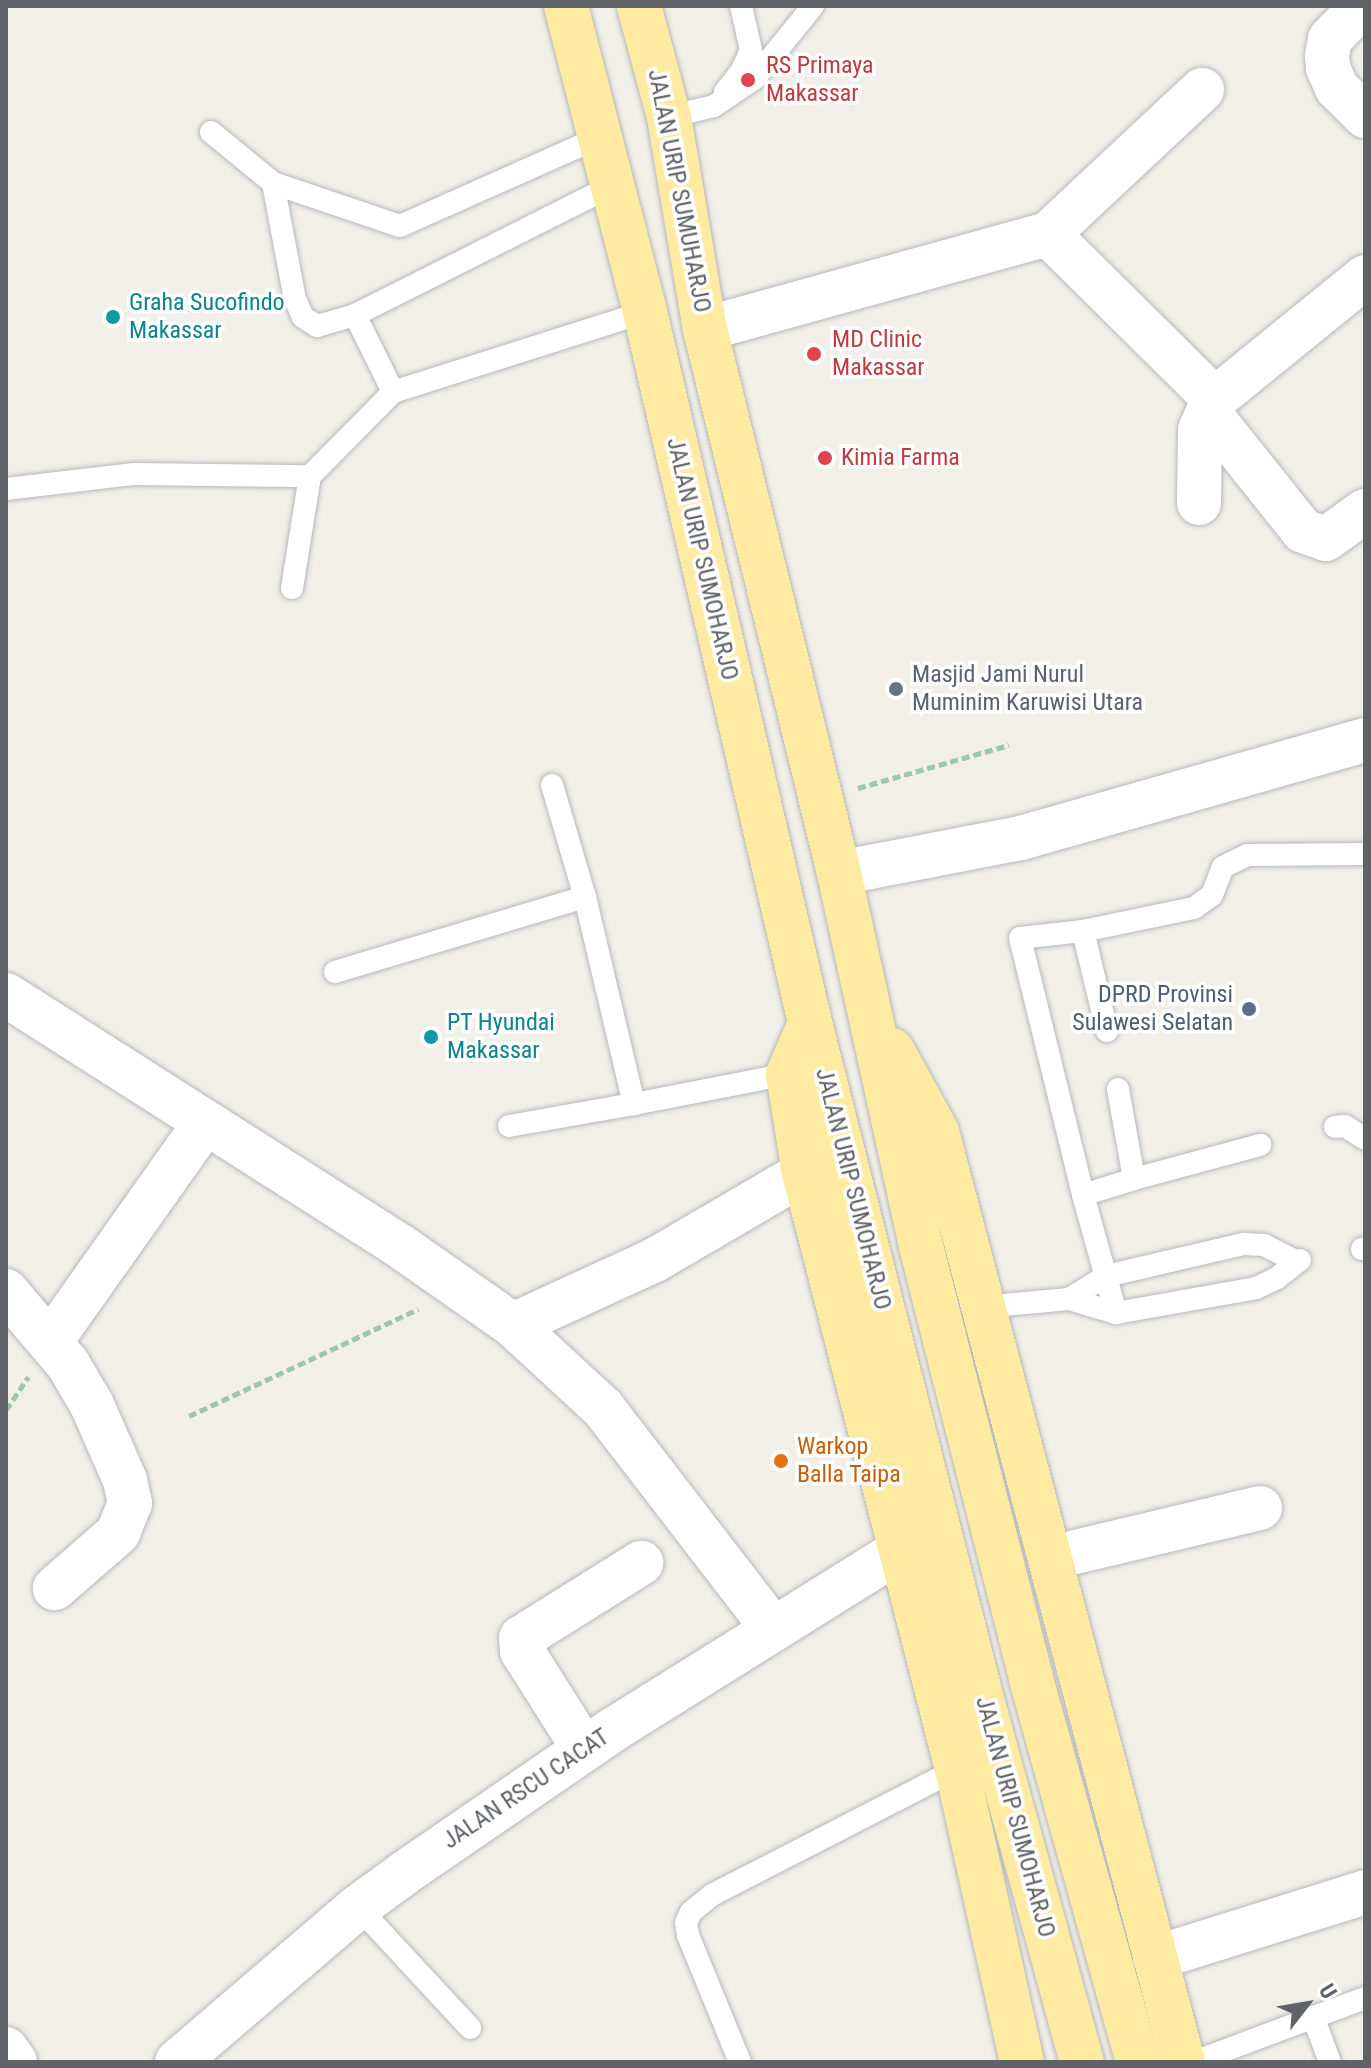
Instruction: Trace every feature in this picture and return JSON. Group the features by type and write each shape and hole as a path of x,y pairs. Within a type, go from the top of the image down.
{"highway":[{"path":"566,6 645,312"},
{"name":"JALAN URIP SUMUHARJO","path":"639,6 669,117 705,329"},
{"name":"JALAN URIP SUMOHARJO","path":"645,312 810,1023 980,1692 1082,2062"},
{"path":"705,329 839,873 922,1250 1031,1679 1138,2062"},
{"path":"865,1002 937,1132 1183,2062"},
{"path":"810,1023 788,1074 804,1173 957,1769 1022,2062"}],"street":[{"path":"1362,6 1330,39 1327,56 1328,68 1337,88 1365,116"},
{"path":"705,329 1048,234 1202,90"},
{"path":"1048,234 1211,405 1303,531 1326,539 1365,511"},
{"path":"1199,503 1200,430 1211,405 1365,277"},
{"path":"839,873 1021,838 1365,740"},
{"path":"6,995 462,1288 513,1325 603,1408 773,1629"},
{"path":"50,1342 205,1123"},
{"path":"513,1325 655,1260 804,1173"},
{"path":"6,1291 50,1342 92,1405 125,1480 130,1503 118,1533 55,1588"},
{"path":"1050,1558 1260,1508"},
{"name":"JALAN RSCU CACAT","path":"177,2062 358,1907 584,1749 899,1551"},
{"path":"584,1749 522,1651 521,1638 641,1563"},
{"path":"1155,1958 1365,1892"},
{"path":"6,2049 15,2062"}],"lane":[{"path":"714,106 742,70 751,50 741,6"},
{"path":"669,117 714,106 754,79 813,6"},
{"path":"211,132 273,183 392,225 404,226 600,137"},
{"path":"273,183 295,299 303,317 317,326 355,315 612,186"},
{"path":"292,588 310,476 393,392 645,312"},
{"path":"355,315 393,392"},
{"path":"6,489 134,474 310,476"},
{"path":"552,785 585,897 634,1104"},
{"path":"1116,1313 1083,1195 1020,938 1083,931 1194,908 1212,895 1223,867 1248,855 1365,854"},
{"path":"335,972 585,897"},
{"path":"1083,931 1107,1031"},
{"path":"509,1126 788,1074"},
{"path":"1118,1089 1134,1179"},
{"path":"1335,1127 1345,1126 1365,1139"},
{"path":"1083,1195 1260,1145"},
{"path":"982,1307 1069,1299 1116,1313 1256,1288 1277,1278 1298,1260 1264,1245 1244,1244 1106,1276 1069,1299"},
{"path":"740,2062 688,1935 686,1923 691,1912 712,1895 957,1769"},
{"path":"358,1907 470,2028"},
{"path":"1194,2062 1365,1998"},
{"path":"1313,2017 1330,2062"}],"path":[{"path":"819,800 1009,745"},
{"path":"189,1416 462,1288"}],"place":[{"name":"RS Primaya Makassar","path":"748,80"},
{"name":"Graha Sucofindo Makassar","path":"113,317"},
{"name":"MD Clinic Makassar","path":"814,354"},
{"name":"Kimia Farma","path":"825,458"},
{"name":"Masjid Jami Nurul Muminim Karuwisi Utara","path":"896,689"},
{"name":"DPRD Provinsi Sulawesi Selatan","path":"1249,1009"},
{"name":"PT Hyundai Makassar","path":"431,1037"},
{"name":"Warkop Balla Taipa","path":"781,1461"}]}
